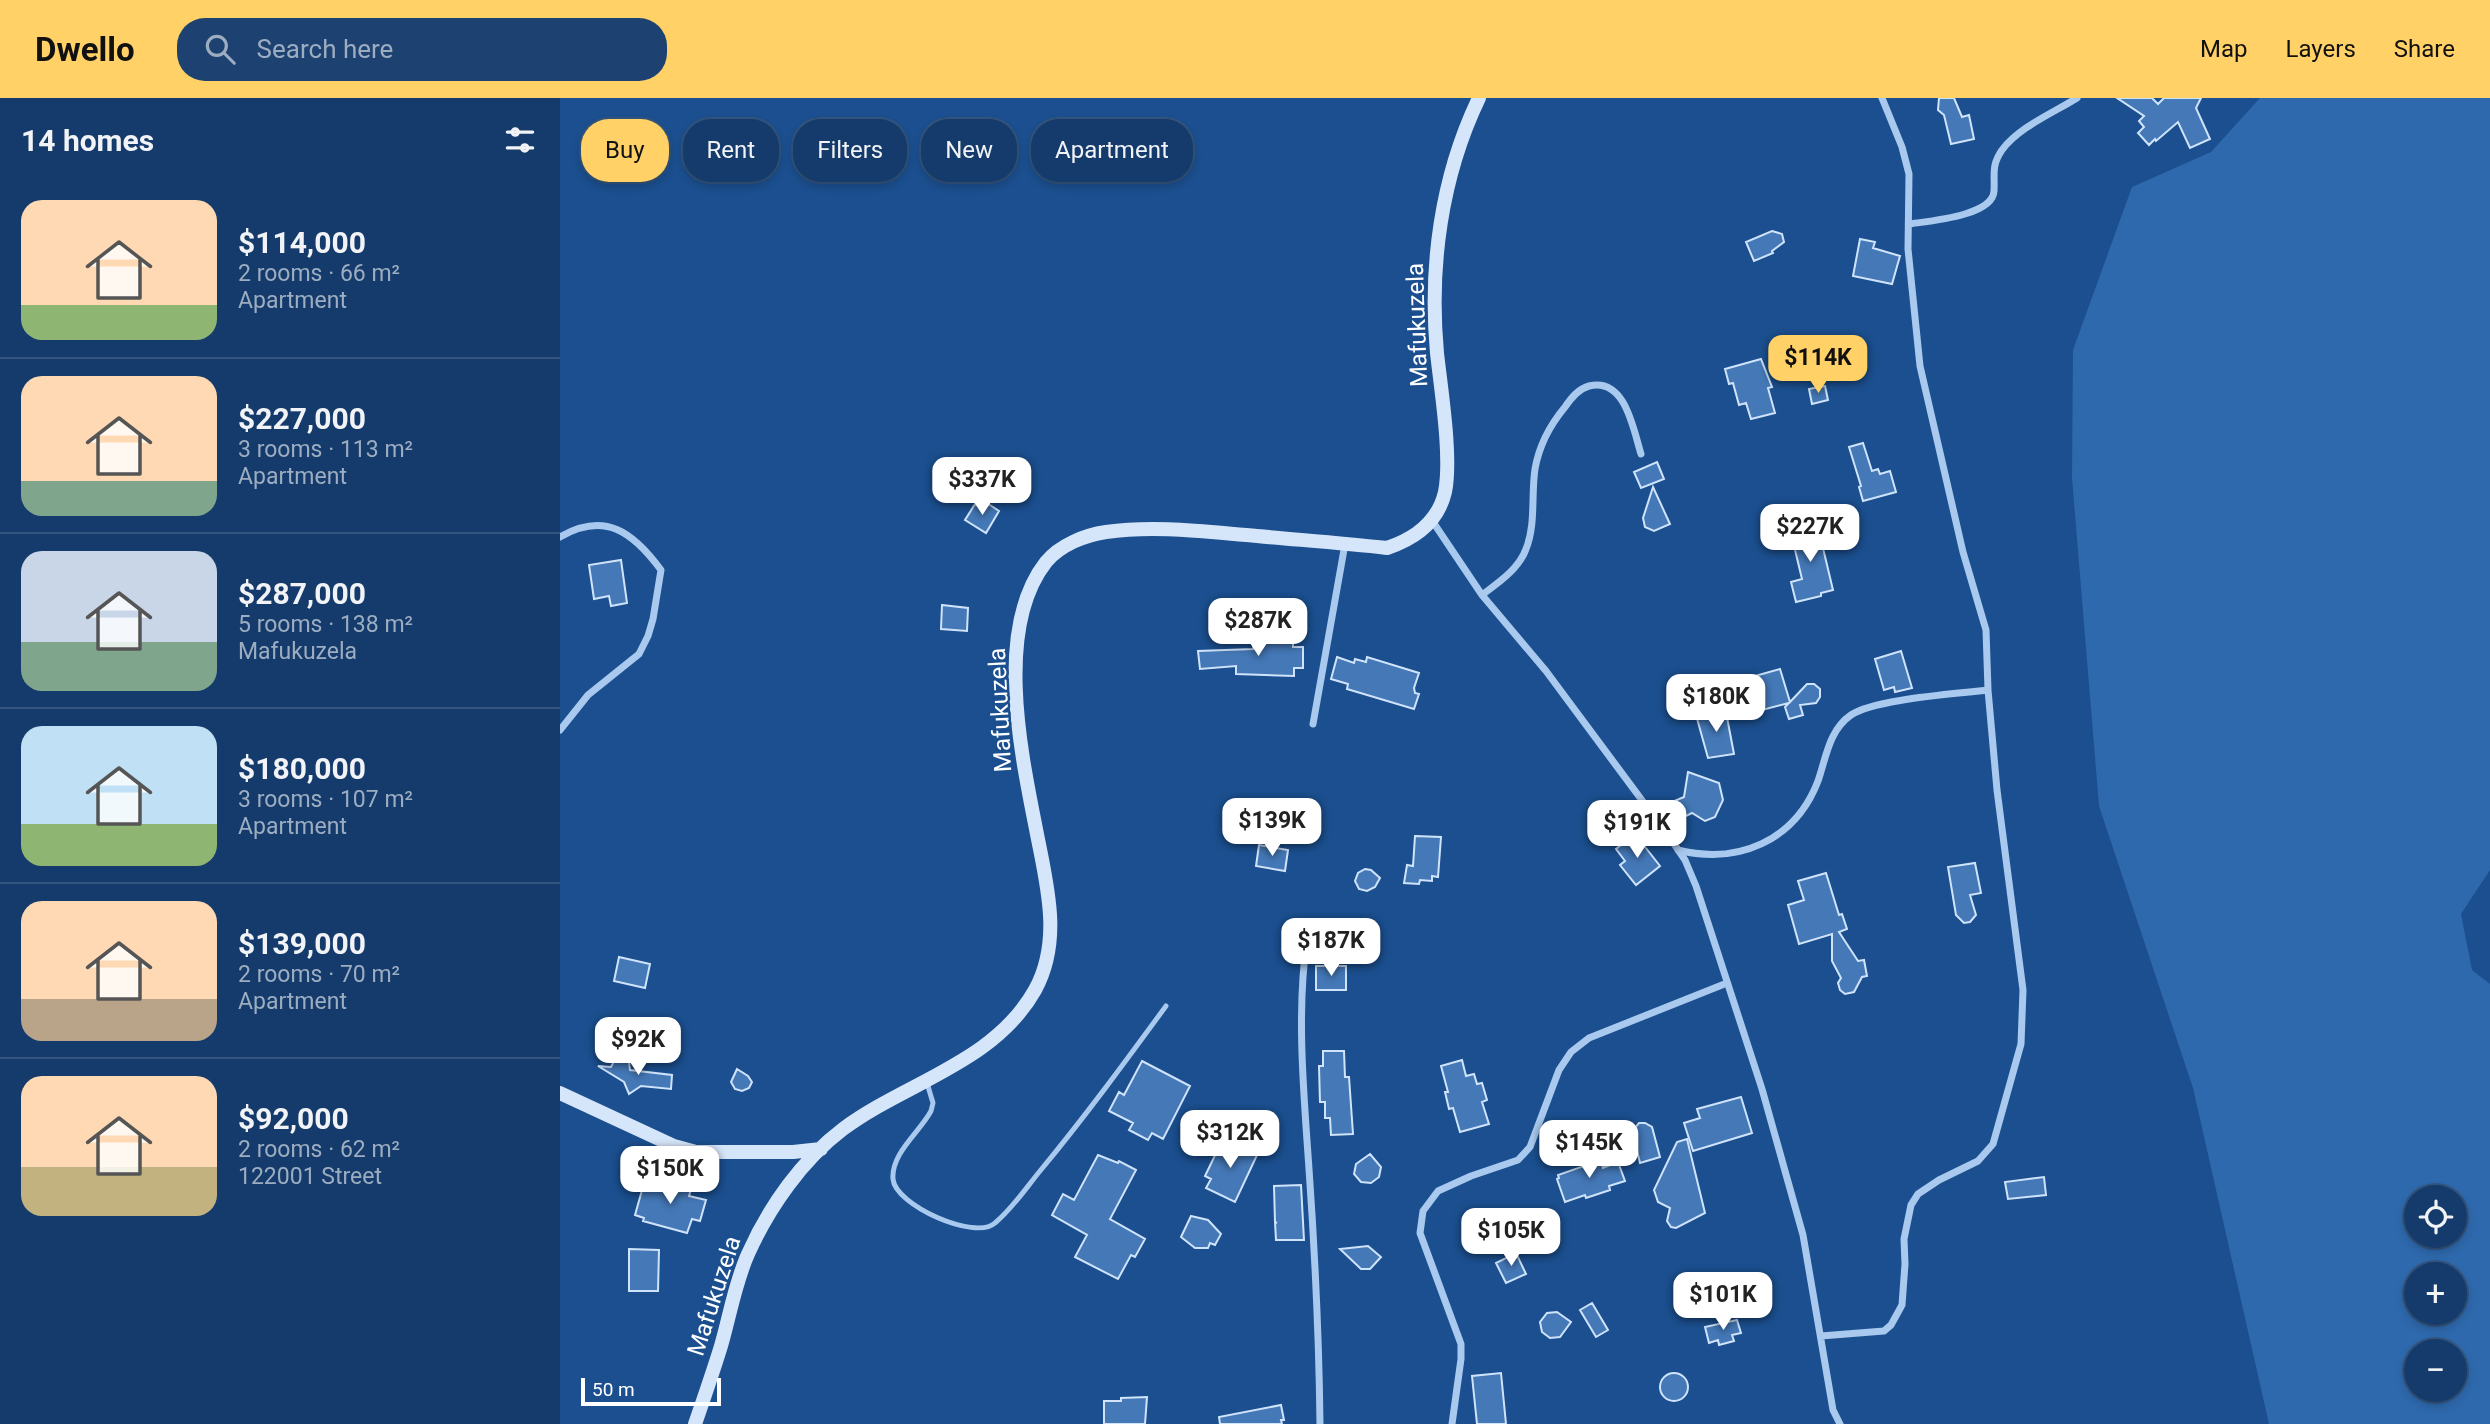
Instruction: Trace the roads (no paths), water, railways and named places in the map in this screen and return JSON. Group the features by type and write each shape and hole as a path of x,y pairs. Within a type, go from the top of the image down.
{"main road":[{"name":"Mafukuzela","path":"695,1424 748,1254 792,1180 843,1130 892,1098 967,1058 1004,1030 1035,989 1044,967 1049,946 1049,898 1024,769 1017,700 1017,660 1020,617 1031,587 1047,560 1077,540 1104,532 1142,530 1209,532 1387,548 1406,541 1425,528 1431,519 1445,492 1447,466 1436,339 1436,273 1442,210 1452,167 1479,98"},
{"path":"560,1093 674,1146 696,1152 793,1152 821,1149"}],"street":[{"path":"1821,1336 1884,1331 1897,1317 1902,1305 1904,1240 1911,1205 1917,1194 1978,1161 1993,1144 2021,1044 2023,990 1997,790 1988,690 1986,630 1963,552 1920,366 1908,249 1909,174 1902,147 1882,98"},
{"path":"1909,224 1960,215 1990,203 1994,191 1992,177 1995,163 2008,142 2077,98"},
{"path":"1482,595 1502,581 1525,552 1532,519 1535,469 1542,446 1546,435 1574,396 1583,388 1599,384 1613,390 1623,399 1641,454"},
{"path":"1431,519 1482,595 1546,671 1678,850 1696,886 1762,1089 1803,1235 1833,1410 1839,1422 1829,1424"},
{"path":"560,537 573,529 597,524 615,527 648,552 661,570 653,619 639,654 588,695 560,730"},
{"path":"1313,724 1345,543"},
{"path":"1678,850 1718,856 1743,852 1771,839 1797,818 1816,784 1827,746 1850,715 1882,704 1988,690"},
{"path":"1307,940 1303,988 1304,1088 1320,1424"},
{"path":"1452,1424 1461,1344 1420,1233 1423,1211 1438,1191 1518,1160 1530,1147 1559,1070 1571,1052 1589,1038 1727,983"}],"lane":[{"path":"926,1080 933,1103 931,1111 900,1154 893,1172 895,1186 912,1203 940,1218 971,1229 987,1229 1003,1215 1079,1125 1166,1006"}]}
